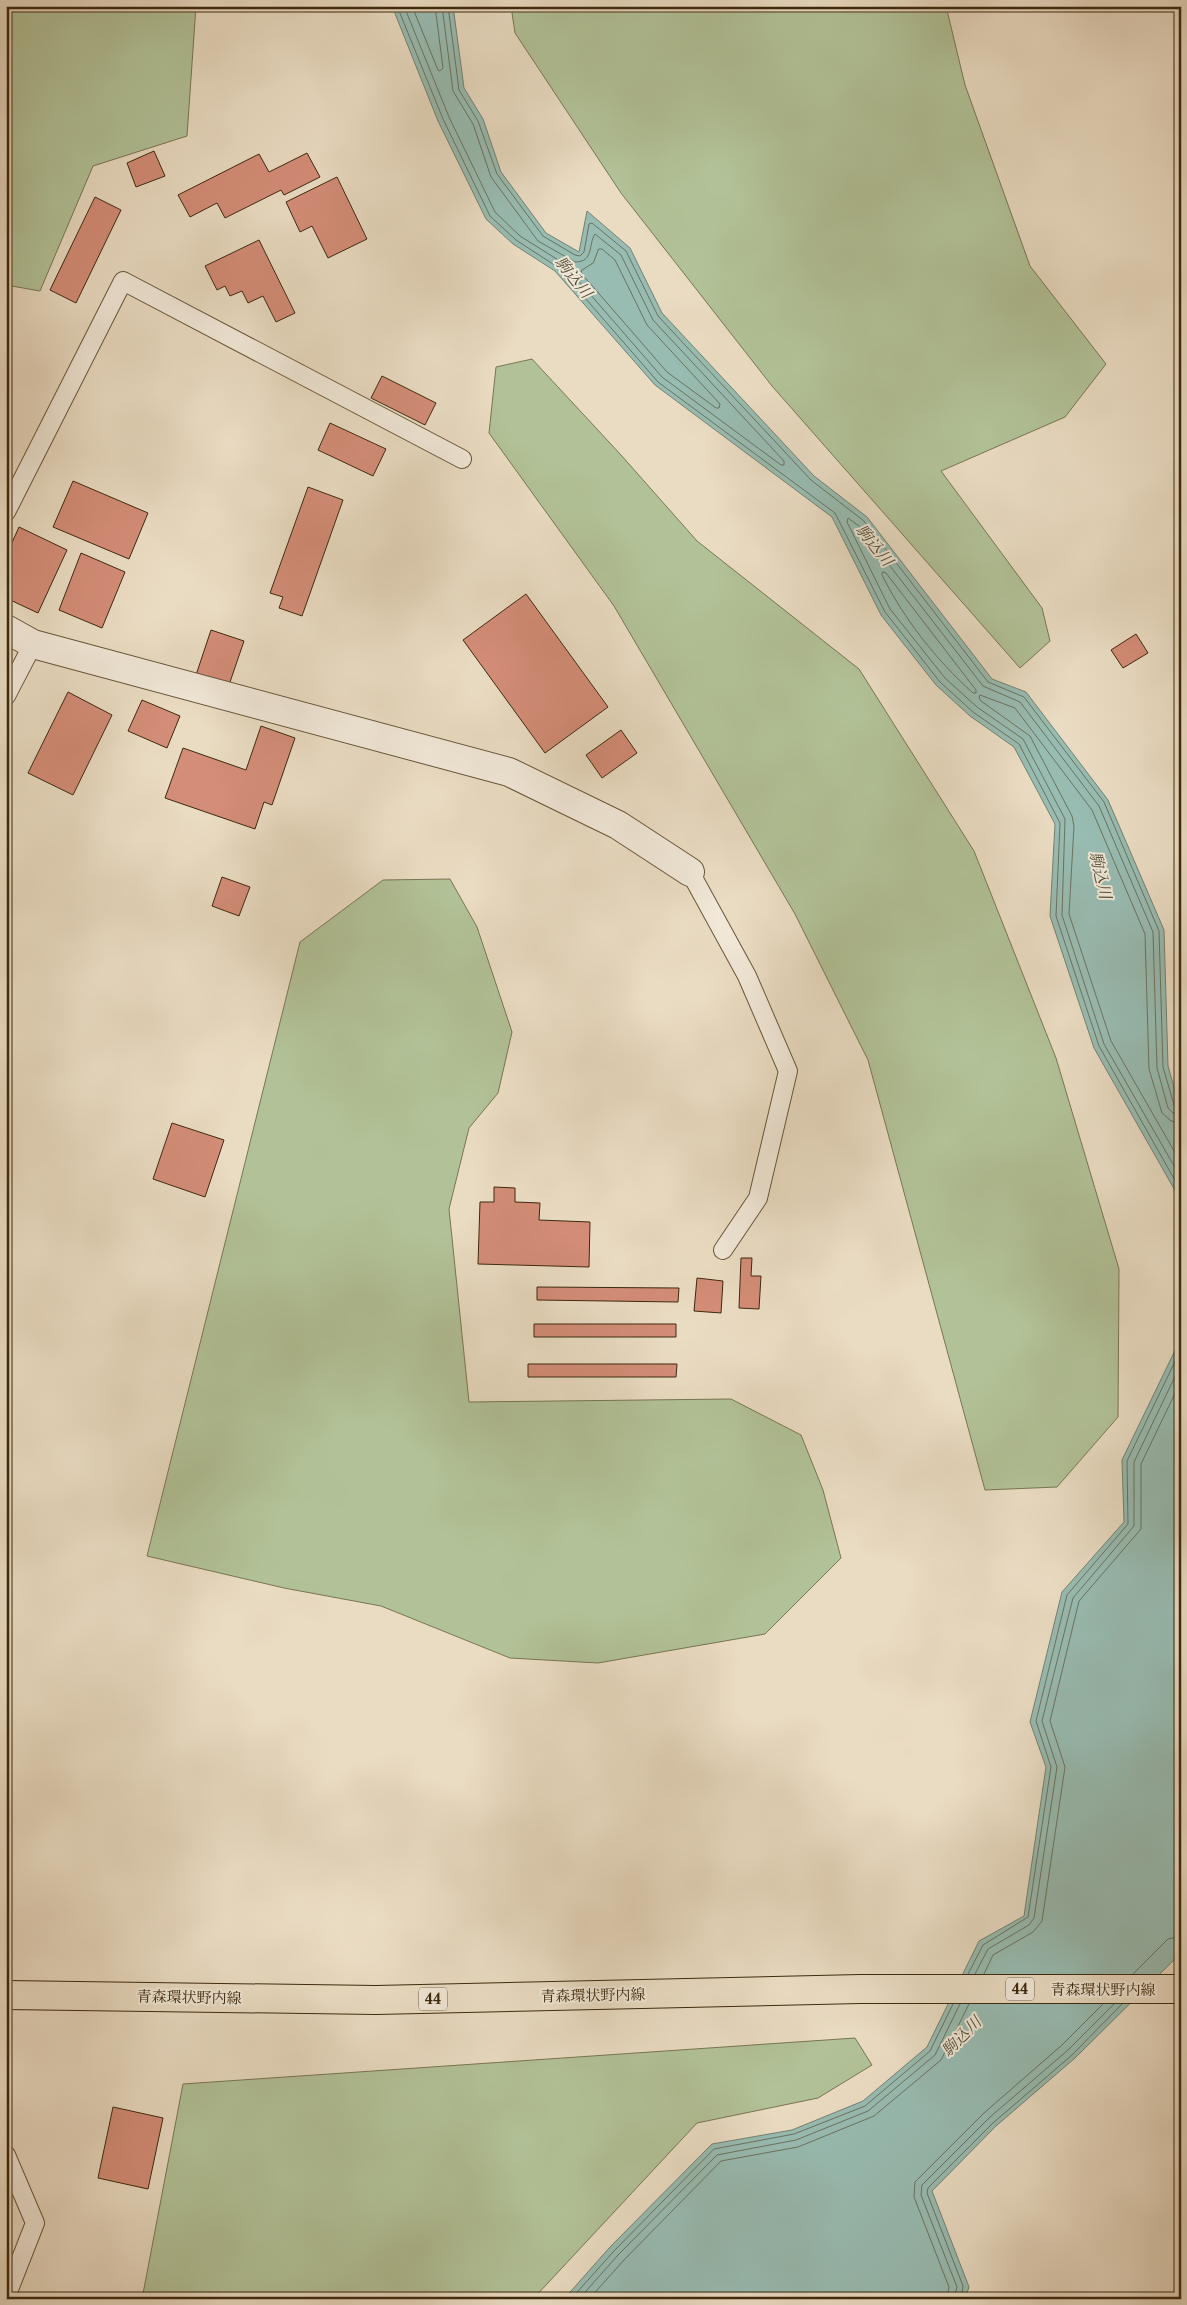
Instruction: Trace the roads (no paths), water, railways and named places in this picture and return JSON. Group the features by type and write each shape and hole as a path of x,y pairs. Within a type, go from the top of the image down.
{"main road":[{"name":"青森環状野内線","path":"6,1994 376,2000 860,1989 1181,1989"}],"street":[{"path":"6,629 33,644 509,772 618,825 690,872"}],"lane":[{"path":"6,512 123,281 462,459"},
{"path":"6,696 33,644"},
{"path":"690,872 747,976 788,1071 758,1198 723,1250"},
{"path":"6,2155 35,2223 6,2297"}],"water":[{"name":"駒込川","path":"392,6 453,6 464,88 483,119 501,172 546,233 579,252 587,211 630,248 662,313 814,476 867,517 992,679 1026,692 1108,800 1164,930 1168,1066 1181,1112 1181,1206 1177,1194 1094,1048 1050,916 1055,824 1014,747 970,716 936,685 881,615 832,517 655,385 555,271 513,244 486,219 438,121"},
{"name":"駒込川","path":"1181,1338 1181,1953 1075,2058 996,2126 932,2191 969,2287 965,2299 564,2299 610,2247 712,2144 792,2130 863,2101 927,2047 979,1941 1024,1916 1046,1767 1030,1722 1062,1592 1124,1522 1122,1460"}]}
